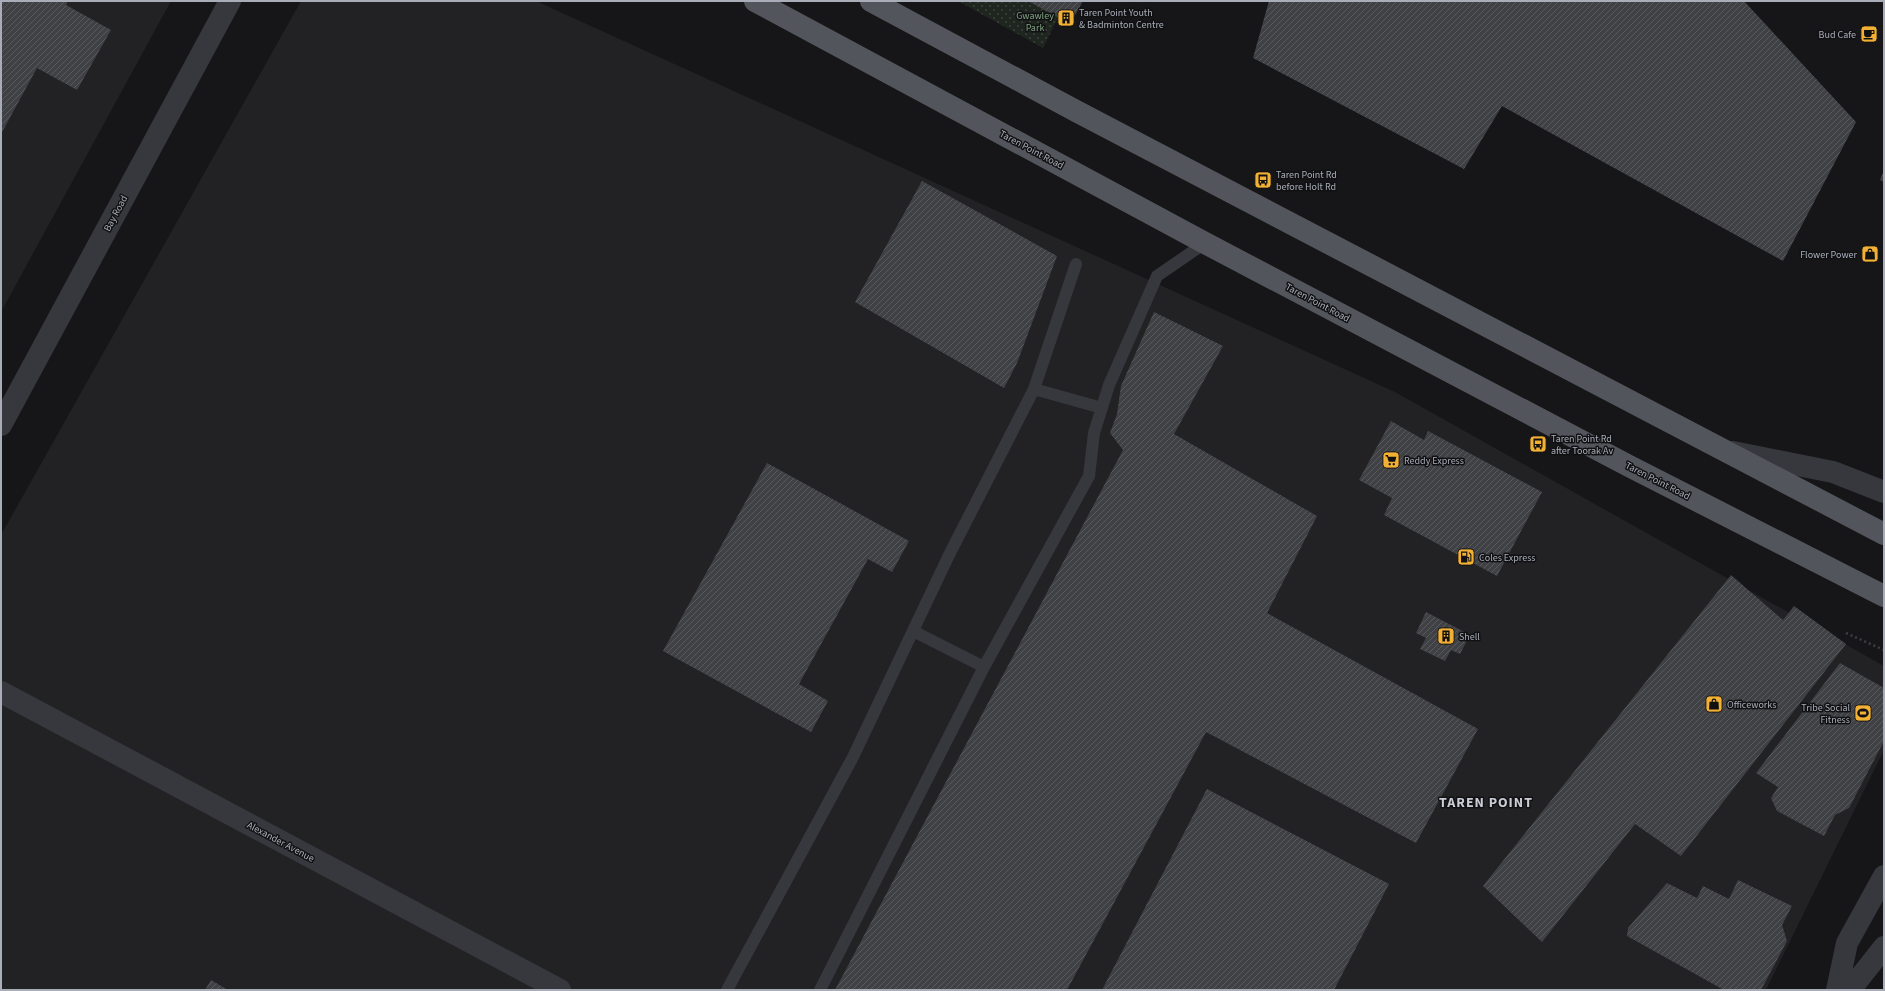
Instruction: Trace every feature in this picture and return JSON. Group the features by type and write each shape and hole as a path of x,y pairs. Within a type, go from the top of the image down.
{"main road":[{"name":"Taren Point Road","path":"755,1 1206,243 1629,466 1884,596"},
{"path":"871,1 1076,111 1727,450 1884,534"}],"street":[{"name":"Bay Road","path":"1,425 230,1"},
{"path":"1727,450 1833,472 1884,492"},
{"name":"Alexander Avenue","path":"1,692 560,990"},
{"path":"1837,990 1847,943 1884,876"},
{"path":"1850,990 1884,947"}],"lane":[{"path":"820,990 984,667 1088,476 1094,433 1109,386 1157,276 1206,243"},
{"path":"727,990 853,757 949,555 1034,388 1076,264"},
{"path":"1034,388 1102,408"},
{"path":"913,631 984,667"}],"path":[{"path":"1846,633 1884,650"}],"shaded area":[{"path":"1,1 171,1 1,312"},
{"path":"301,1 536,1 1395,392 1884,666 1884,750 1766,990 1,990 1,535"}],"green space":[{"name":"Gwawley Park","path":"958,1 1066,1 1043,48"}],"building":[{"path":"1,1 68,1 66,5 111,30 77,90 37,68 1,134"},
{"name":"Taren Point Youth & Badminton Centre","path":"1028,1 1083,1 1070,24"},
{"path":"1269,1 1744,1 1856,122 1783,261 1502,106 1464,169 1253,58"},
{"path":"1884,170 1884,182 1880,180"},
{"path":"922,181 1057,256 1017,363 1004,388 855,302"},
{"path":"1154,312 1223,346 1174,434 1317,516 1267,613 1478,729 1416,843 1206,732 1067,990 835,990 1123,450 1110,433 1117,414 1121,386"},
{"path":"1391,421 1424,440 1428,431 1542,492 1497,576 1384,515 1392,498 1359,480"},
{"path":"767,463 909,541 892,572 868,559 799,684 828,701 811,732 663,651"},
{"name":"Officeworks","path":"1731,575 1783,620 1794,606 1846,644 1681,856 1635,824 1542,942 1483,886"},
{"name":"Shell","path":"1426,612 1470,635 1460,654 1451,650 1445,661 1420,649 1426,638 1416,633"},
{"path":"1840,663 1884,688 1884,741 1849,808 1835,815 1824,836 1777,811 1771,798 1778,787 1756,773"},
{"path":"1207,789 1389,884 1334,990 1102,990"},
{"path":"1738,880 1792,906 1782,925 1787,941 1761,990 1724,990 1627,936 1628,928 1667,883 1697,898 1703,886 1729,899"},
{"path":"211,980 228,990 205,990"}],"place":[{"name":"Taren Point Youth & Badminton Centre","path":"1066,18"},
{"name":"Bud Cafe","path":"1869,34"},
{"name":"Taren Point Rd before Holt Rd","path":"1263,180"},
{"name":"Flower Power","path":"1870,254"},
{"name":"Taren Point Rd after Toorak Av","path":"1538,444"},
{"name":"Reddy Express","path":"1391,460"},
{"name":"Coles Express","path":"1466,557"},
{"name":"Shell","path":"1446,636"},
{"name":"Officeworks","path":"1714,704"},
{"name":"Tribe Social Fitness","path":"1863,713"}],"district":[{"name":"TAREN POINT","path":"1486,802"}]}
